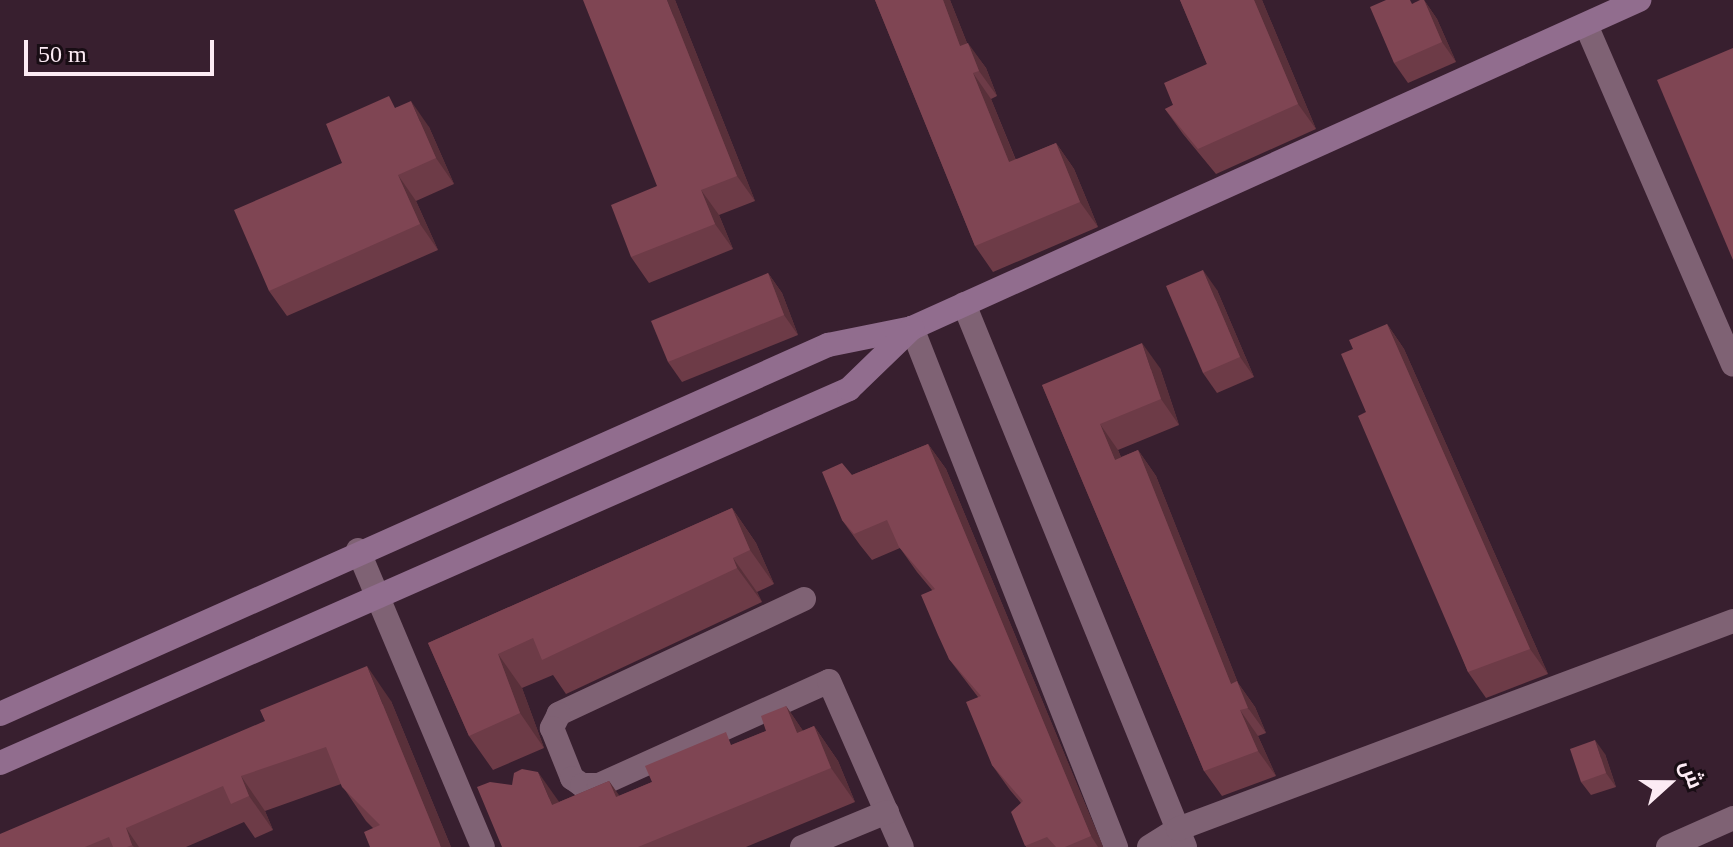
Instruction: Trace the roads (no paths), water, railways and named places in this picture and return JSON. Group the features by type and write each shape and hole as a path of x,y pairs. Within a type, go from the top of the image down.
{"main road":[{"path":"0,714 358,550 828,345 912,328 1639,0"},
{"path":"0,763 849,389 912,328"}],"street":[{"path":"1586,25 1733,365"},
{"path":"964,304 1182,838"},
{"path":"912,328 1116,847"},
{"path":"358,550 483,847"},
{"path":"804,599 559,714 552,728 572,778 582,785 599,785 829,681 902,847"},
{"path":"1149,847 1182,838 1733,621"},
{"path":"802,847 887,812"},
{"path":"1668,847 1733,818"}]}
